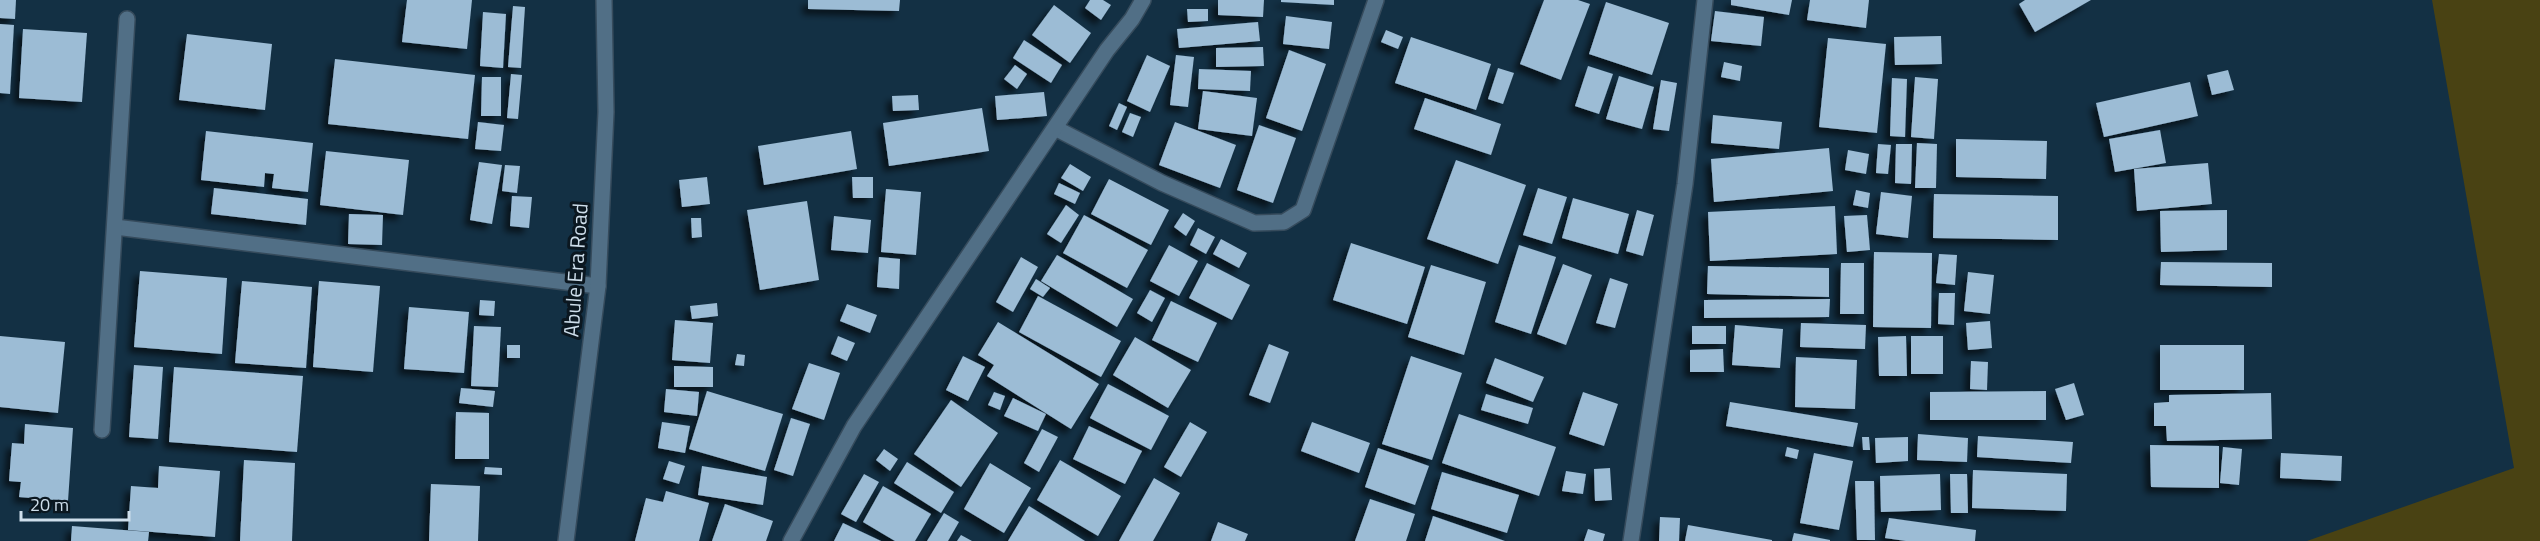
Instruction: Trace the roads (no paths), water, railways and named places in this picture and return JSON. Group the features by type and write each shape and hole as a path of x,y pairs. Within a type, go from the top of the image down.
{"street":[{"name":"Abule Era Road","path":"566,541 598,286 606,112 604,0"},
{"path":"791,541 854,426 1143,0"},
{"path":"1054,128 1162,183 1254,223 1284,222 1303,210 1376,0"},
{"path":"1631,541 1685,184 1705,0"},
{"path":"102,429 127,19"},
{"path":"114,227 598,286"}]}
